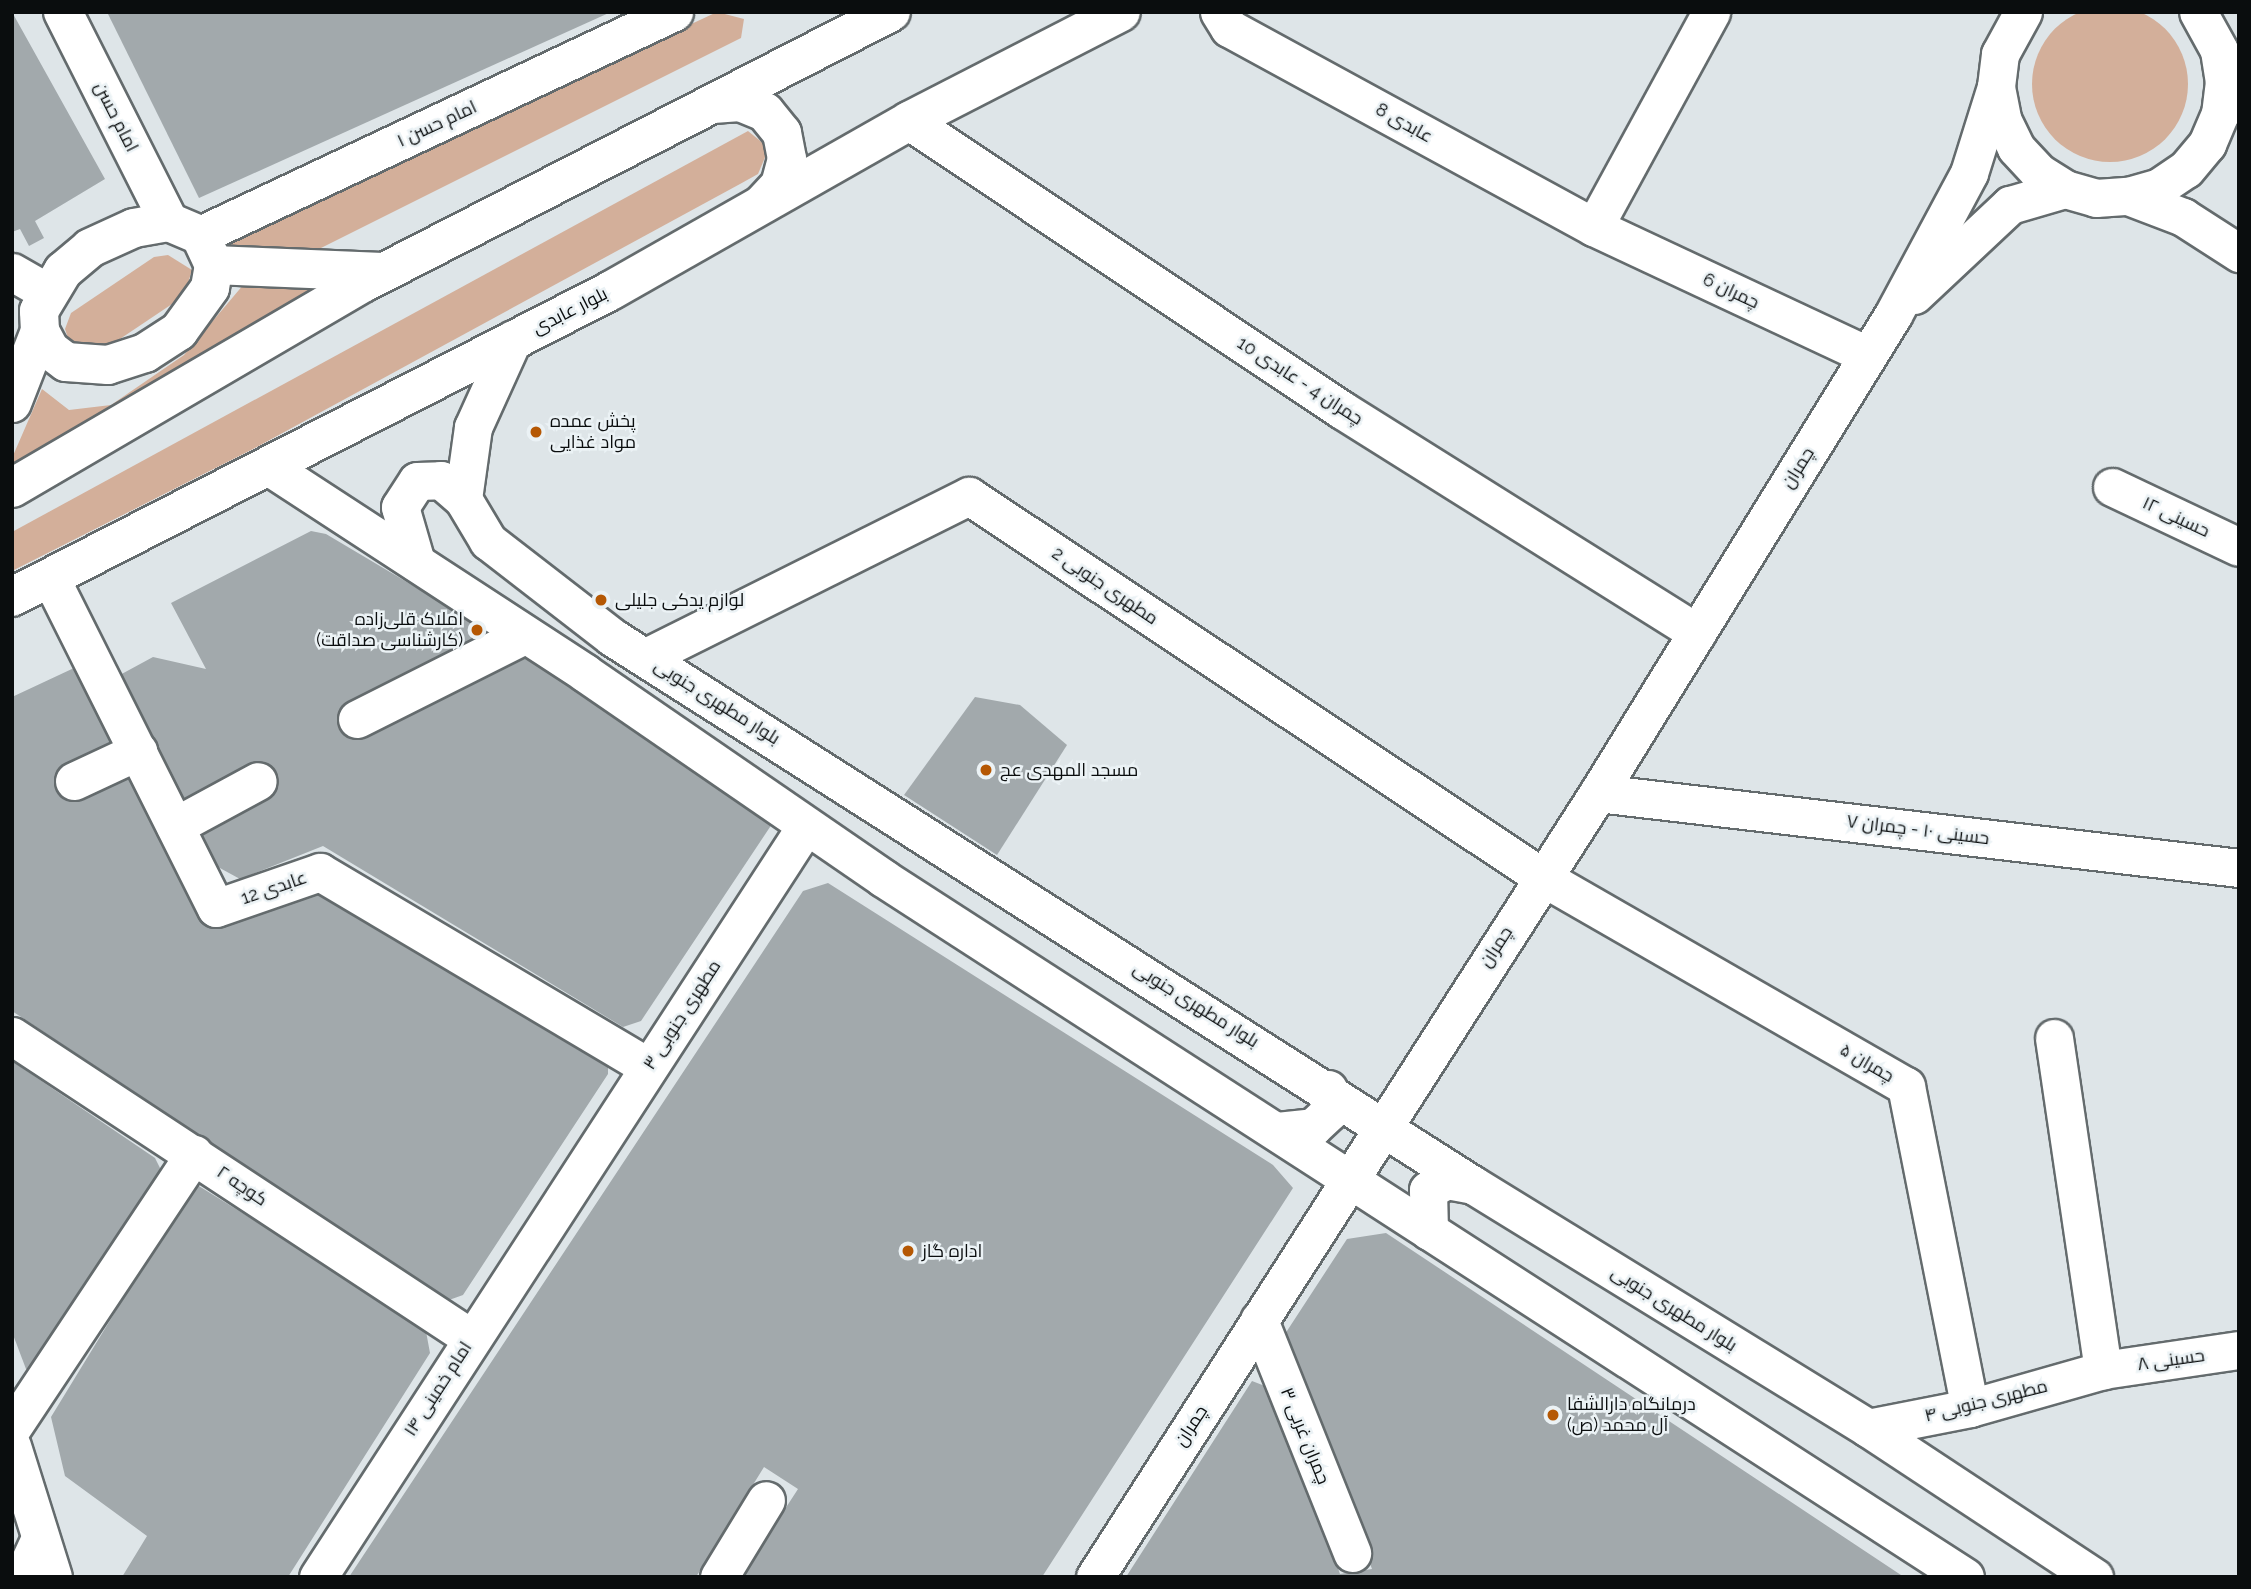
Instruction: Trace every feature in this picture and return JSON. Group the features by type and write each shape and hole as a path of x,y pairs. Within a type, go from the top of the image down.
{"main road":[{"name":"امام حسن","path":"63,12 194,241"},
{"path":"12,488 384,272 891,12"},
{"name":"بلوار عابدی","path":"12,597 513,339 909,121 1121,12"},
{"path":"713,104 740,102 765,112 782,132 788,159 780,185 762,204"},
{"path":"12,403 40,331 39,311 47,292 90,248 134,228 194,241 384,272"},
{"path":"40,331 50,350 66,362 86,366 145,353 179,331 199,307 194,241"}],"street":[{"name":"امام حسن ۱","path":"194,241 674,12"},
{"name":"عابدی 8","path":"1219,12 1229,28 1594,227"},
{"path":"1594,227 1711,12"},
{"path":"2017,16 2000,54 1996,87 2002,119 2016,148 2038,172 2065,189 2096,198 2128,197 2159,187 2186,169 2207,144 2221,104 2207,24"},
{"path":"2207,24 2239,98"},
{"name":"چمران","path":"1095,1577 1349,1178 1381,1122 1598,793 1893,315 1969,173 1996,87"},
{"name":"چمران 4 - عابدی 10","path":"909,121 1342,410 1697,633"},
{"name":"چمران","path":"1893,315 2010,205 2065,189"},
{"path":"2128,197 2183,217 2239,253"},
{"name":"چمران 6","path":"1594,227 1867,355"},
{"path":"12,272 47,292"},
{"path":"463,499 473,427 513,339"},
{"path":"268,466 416,562 805,827 1965,1577"},
{"path":"416,562 400,507 417,481 441,480 463,499"},
{"name":"حسینی ۱۲","path":"2112,486 2239,547"},
{"name":"مطهری جنوبی 2","path":"646,657 969,496 1542,877"},
{"name":"بلوار مطهری جنوبی","path":"463,499 488,541 646,657 1381,1122 1473,1185 1868,1428 2094,1577"},
{"name":"عابدی 12","path":"50,577 216,908 320,872 648,1067"},
{"path":"357,719 522,636"},
{"path":"74,781 138,751"},
{"path":"175,826 258,781"},
{"name":"حسينی ۱۰ - چمران ۷","path":"1598,793 2239,868"},
{"name":"مطهری جنوبی ۳","path":"559,1203 805,827"},
{"name":"چمران ۵","path":"1542,877 1906,1086 1970,1408"},
{"name":"کوچه ۲","path":"12,1036 471,1338"},
{"path":"2054,1038 2103,1370"},
{"path":"1277,1131 1313,1127 1329,1112 1328,1089"},
{"path":"12,1428 194,1154"},
{"path":"1429,1231 1428,1190 1447,1180 1473,1185"},
{"name":"امام خمینی ۱۴","path":"318,1577 559,1203"},
{"name":"چمران غربی ۳","path":"1259,1320 1352,1553"},
{"name":"حسینی ۸","path":"2103,1370 2239,1350"},
{"name":"مطهری جنوبی ۴","path":"1868,1428 1970,1408 2103,1370"},
{"path":"12,1446 53,1577"},
{"path":"719,1577 766,1500"},
{"path":"22,1577 40,1538"}],"shaded area":[{"path":"2110,6 2140,12 2165,29 2182,54 2188,84 2182,114 2165,139 2140,156 2110,162 2080,156 2055,139 2038,114 2032,84 2038,54 2055,29 2080,12"},
{"path":"717,12 744,19 741,38 317,250 238,254 227,241"},
{"path":"748,131 764,144 766,155 758,174 253,449 12,571 12,532"},
{"path":"168,255 192,270 184,296 102,351 90,355 69,341 65,329 71,313 154,257"},
{"path":"323,282 12,474 12,458 42,389 69,410 111,405 184,355 244,284"}],"building":[{"path":"12,12 105,179 35,221 44,238 29,246 20,229 12,232"},
{"path":"107,12 611,12 199,198"},
{"path":"311,531 326,534 518,648 774,821 641,1021 623,1027 323,846 240,879 218,867 118,676 153,657 206,669 171,603"},
{"path":"74,668 217,923 323,887 608,1062 608,1074 463,1295 449,1300 12,1011 12,697"},
{"name":"مسجد المهدی عج","path":"975,697 1020,705 1067,745 997,855 904,795"},
{"name":"اداره گاز","path":"828,883 1273,1165 1293,1188 1042,1577 741,1577 798,1489 764,1467 696,1577 349,1577 803,891"},
{"path":"12,1061 155,1158 162,1172 39,1372 26,1369 12,1332"},
{"path":"194,1183 425,1326 430,1353 288,1577 122,1577 147,1536 65,1476 51,1417"},
{"path":"1386,1233 1904,1577 1126,1577 1252,1381 1278,1391 1340,1574 1372,1569 1285,1334 1347,1239"}],"place":[{"name":"پخش عمده مواد غذایی","path":"536,432"},
{"name":"لوازم یدکی جلیلی","path":"601,600"},
{"name":"املاک قلی‌زاده (کارشناسی صداقت)","path":"477,630"},
{"name":"مسجد المهدی عج","path":"986,770"},
{"name":"اداره گاز","path":"908,1251"},
{"name":"درمانگاه دارالشفا آل محمد (ص)","path":"1553,1415"}]}
